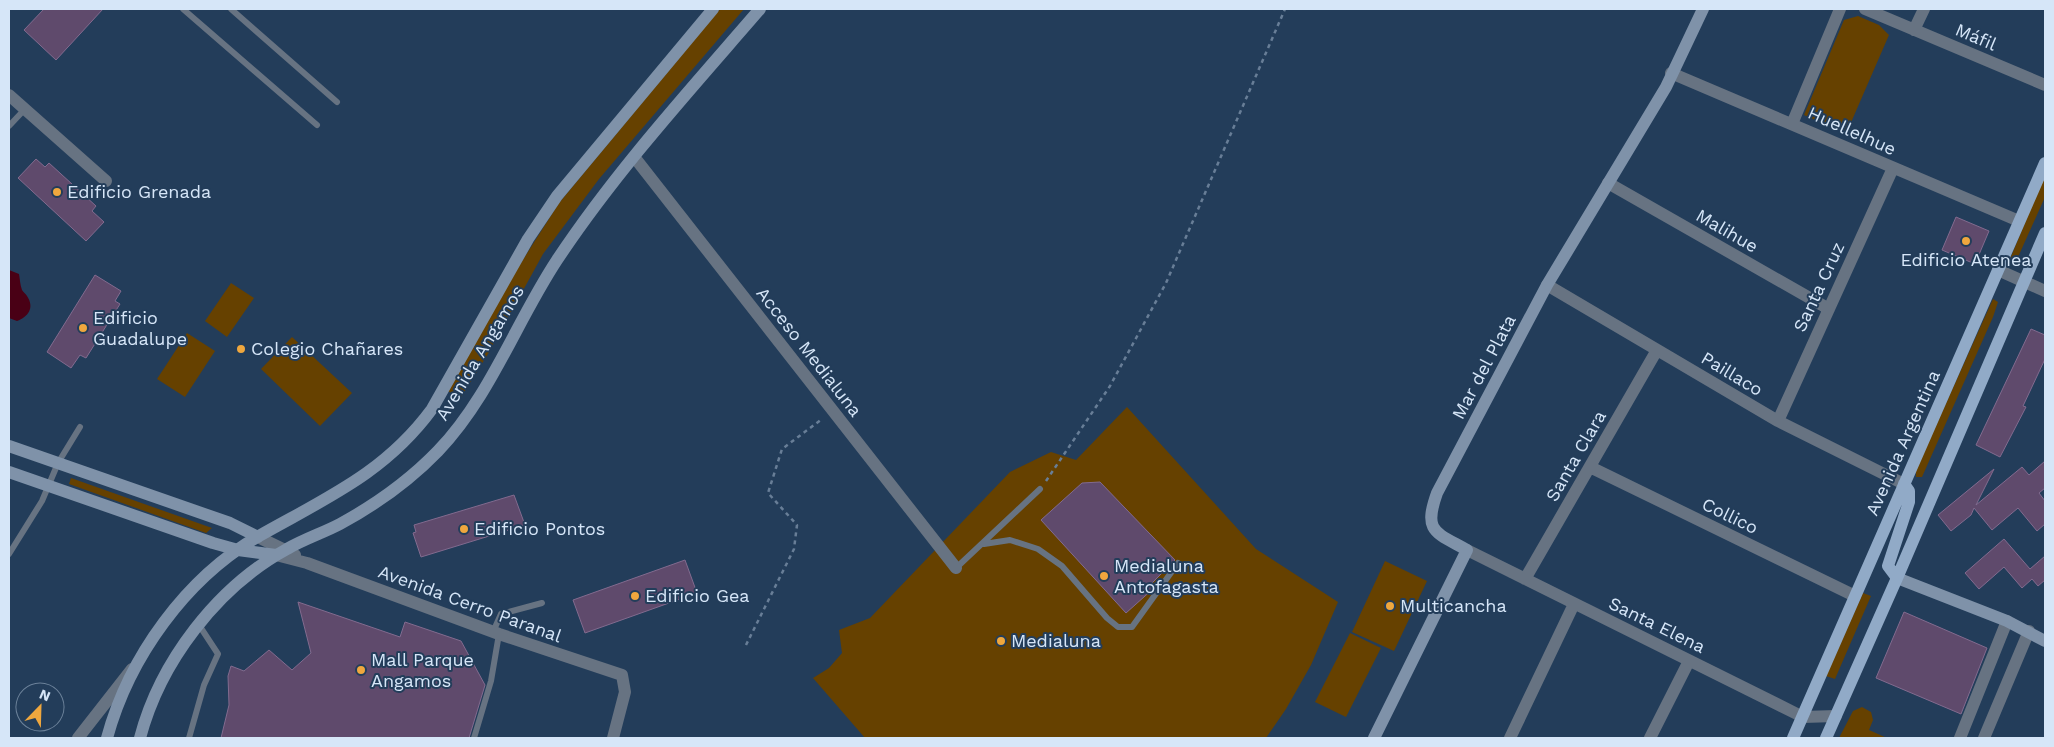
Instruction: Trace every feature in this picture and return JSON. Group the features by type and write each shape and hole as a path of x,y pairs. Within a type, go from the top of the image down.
{"main road":[{"name":"Avenida Angamos","path":"107,738 119,703 143,656 185,598 238,550 356,483 389,456 417,429 432,409 528,239 557,196 713,9"},
{"name":"Avenida Angamos","path":"140,738 158,690 184,646 199,625 233,589 281,552 338,525 380,500 437,452 463,420 487,383 533,298 558,258 635,158 760,9"},
{"name":"Mar del Plata","path":"1467,550 1438,534 1430,522 1430,514 1437,493 1547,285 1666,87 1703,9"},
{"name":"Avenida Argentina","path":"1793,738 2045,163"},
{"path":"1826,738 2045,233"},
{"name":"Avenida Cerro Paranal","path":"9,446 230,523 258,537"},
{"name":"Avenida Cerro Paranal","path":"9,472 238,550 281,552"},
{"path":"1904,484 1909,491 1909,502 1888,566 1897,578 2007,621 2045,641"},
{"path":"1374,738 1467,550"}],"street":[{"path":"1792,124 1840,9"},
{"name":"Máfil","path":"1865,9 2045,85"},
{"path":"1914,30 1924,9"},
{"name":"Huellelhue","path":"1671,73 2019,221"},
{"path":"9,97 106,181"},
{"name":"Acceso Medialuna","path":"635,158 956,568"},
{"name":"Santa Cruz","path":"1778,421 1893,168"},
{"name":"Malihue","path":"1608,183 1829,309"},
{"path":"1998,270 2045,291"},
{"name":"Paillaco","path":"1547,285 1778,421 1904,484"},
{"name":"Santa Clara","path":"1525,579 1657,350"},
{"name":"Collico","path":"1590,466 1855,596"},
{"name":"Avenida Cerro Paranal","path":"258,537 281,552 307,563 496,633 622,675 625,692 613,738"},
{"name":"Santa Elena","path":"1467,550 1803,717 1836,716"},
{"path":"1510,738 1574,604"},
{"path":"1960,738 2007,621"},
{"path":"1984,738 2029,631"},
{"name":"Avenida Angamos","path":"78,738 105,701 143,656"},
{"path":"1650,738 1689,661"}],"lane":[{"path":"183,9 317,125"},
{"path":"231,9 337,102"},
{"path":"9,126 25,109"},
{"path":"9,554 42,501 58,463 80,427"},
{"path":"956,568 984,544 1040,489"},
{"path":"984,544 1010,540 1038,549 1062,566 1107,618 1118,627 1132,627 1178,563"},
{"path":"474,738 491,681 496,633 501,614 542,603"},
{"path":"189,738 204,685 218,654 199,625"}],"path":[{"path":"1040,489 1110,386 1166,283 1285,9"},
{"path":"746,645 794,549 797,525 768,493 782,449 833,411"}],"shaded area":[{"path":"720,9 744,9 599,179 543,254 488,354 460,399 448,391 517,269 559,203"},
{"path":"1858,16 1879,25 1889,35 1846,134 1804,115 1844,20"},
{"path":"2045,174 2045,197 2014,266 2008,264"},
{"path":"9,270 19,274 22,290 30,304 29,312 17,321 9,318"},
{"path":"231,283 254,298 227,337 205,321"},
{"path":"1993,299 1998,302 1993,317 1922,477 1916,477 1916,470"},
{"path":"187,333 215,351 185,397 157,379"},
{"path":"292,337 352,393 320,426 261,369"},
{"name":"Medialuna Antofagasta","path":"1127,407 1256,549 1338,602 1311,665 1286,709 1266,738 865,738 813,678 829,668 842,653 839,630 870,618 1010,472 1051,452 1076,460"},
{"path":"71,478 212,528 206,533 69,484"},
{"name":"Multicancha","path":"1385,561 1427,581 1394,651 1352,632"},
{"path":"1863,593 1871,596 1835,679 1826,676"},
{"name":"Multicancha","path":"1350,633 1381,648 1346,717 1315,702"},
{"path":"1862,707 1871,712 1873,720 1869,730 1887,738 1839,738 1853,711"}],"building":[{"path":"44,9 103,9 56,60 24,30"},
{"name":"Edificio Grenada","path":"36,159 45,167 49,163 96,206 92,211 104,222 86,241 18,178"},
{"name":"Edificio Atenea","path":"1956,217 1989,231 1975,264 1942,250"},
{"name":"Edificio Guadalupe","path":"95,275 121,291 115,301 120,304 86,358 80,355 71,368 47,352"},
{"path":"2031,329 2045,335 2045,359 2023,406 2026,407 2000,457 1976,445"},
{"path":"2045,461 2045,488 2039,493 2045,501 2045,524 2037,531 2018,508 1992,530 1974,508 1971,515 1951,531 1938,515 1994,469 1976,505 2022,467 2029,475"},
{"path":"1100,482 1175,560 1150,585 1154,588 1126,613 1041,520 1082,483"},
{"name":"Edificio Pontos","path":"514,495 525,525 421,557 413,533 416,532 414,525"},
{"path":"2004,539 2030,569 2045,556 2045,580 2038,586 2032,579 2022,588 2004,567 1979,589 1965,573"},
{"name":"Edificio Gea","path":"685,560 697,593 585,633 573,600"},
{"name":"Mall Parque Angamos","path":"298,602 400,637 405,622 461,641 485,685 469,738 221,738 229,705 228,676 231,666 244,671 269,650 292,670 311,653"},
{"path":"1904,612 1987,648 1961,714 1876,678"}],"place":[{"name":"Edificio Grenada","path":"57,192"},
{"name":"Edificio Atenea","path":"1966,241"},
{"name":"Edificio Guadalupe","path":"83,328"},
{"name":"Colegio Chañares","path":"241,349"},
{"name":"Edificio Pontos","path":"464,529"},
{"name":"Medialuna Antofagasta","path":"1104,576"},
{"name":"Edificio Gea","path":"635,596"},
{"name":"Multicancha","path":"1390,606"},
{"name":"Medialuna","path":"1001,641"},
{"name":"Mall Parque Angamos","path":"361,670"}]}
